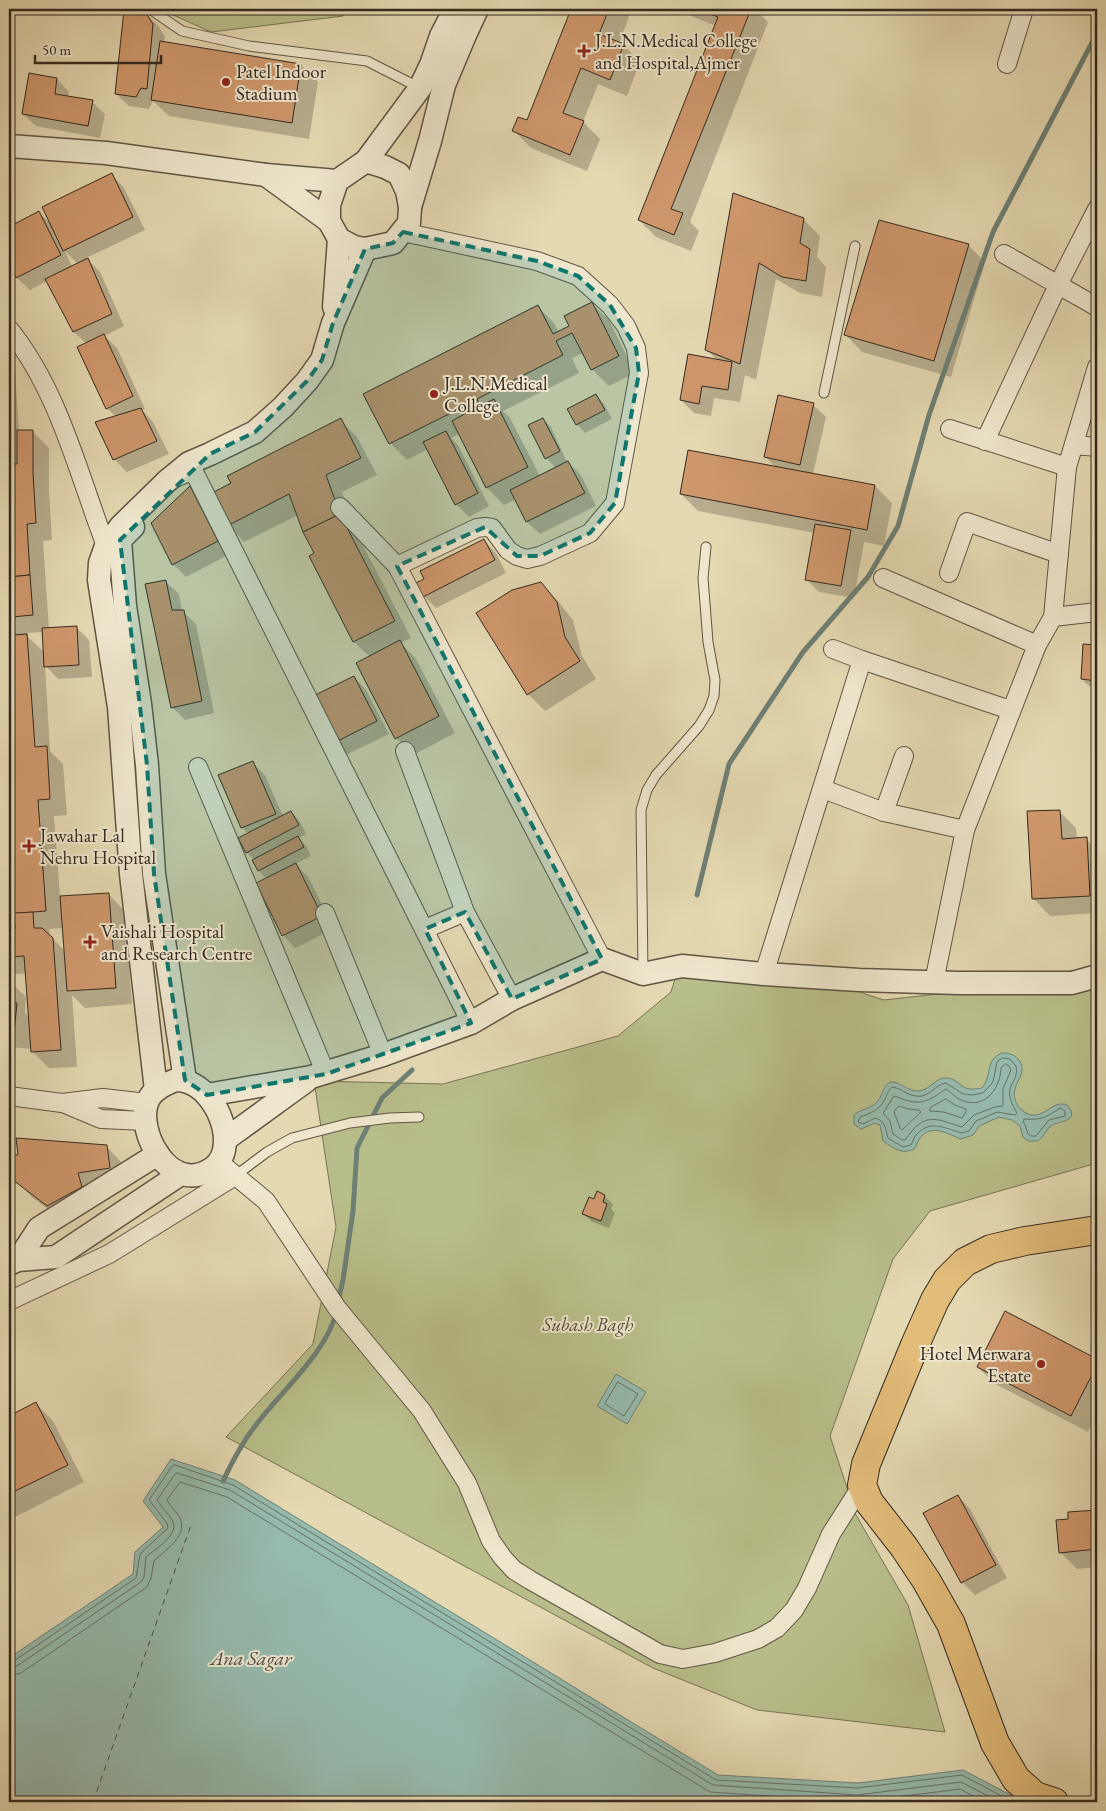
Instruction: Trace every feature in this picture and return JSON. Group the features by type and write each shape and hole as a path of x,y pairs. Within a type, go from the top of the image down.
{"highway":[{"path":"1054,1802 1036,1796 1016,1779 995,1743 951,1624 926,1580 904,1547 869,1502 862,1485 866,1464 914,1345 934,1300 947,1280 965,1262 991,1249 1025,1240 1097,1230"}],"street":[{"path":"333,323 334,230 329,205 337,181 366,161 420,88 431,65 441,36 455,9"},
{"path":"266,174 354,247 365,249 393,243 409,223 410,207 430,141 444,85 464,35 478,9"},
{"path":"1007,64 1024,9"},
{"path":"9,146 106,153 266,174 337,181"},
{"path":"366,161 399,174 407,191 410,207"},
{"path":"986,441 1058,285 1097,209"},
{"path":"397,566 477,528 492,528 508,550 526,559 540,556 590,533 615,503 639,373 636,348 626,326 610,305 578,276 537,262 403,232"},
{"path":"185,1080 154,874 147,765 130,706 99,580 100,563 106,546 121,526 167,481 189,463 255,432 307,381 322,360 333,323 365,249"},
{"path":"1004,254 1097,307"},
{"path":"9,328 41,378 66,435 106,546"},
{"path":"934,982 965,830 1010,710 1037,645 1053,617 1067,467 1097,367"},
{"path":"950,429 1067,467"},
{"path":"1074,444 1097,448"},
{"path":"210,454 120,540 130,706 132,874 150,1105 158,1154 167,1167 179,1174 201,1175 211,1170 227,1169"},
{"path":"167,481 193,470"},
{"path":"193,470 471,1023"},
{"path":"340,507 397,566 602,959 643,974 682,966 858,980 934,982 1072,983 1097,976"},
{"path":"949,573 967,522 1059,554"},
{"path":"883,578 1037,645"},
{"path":"1053,617 1097,612"},
{"path":"833,649 1010,710"},
{"path":"764,974 862,660"},
{"path":"405,750 466,912 512,999"},
{"path":"884,812 904,756"},
{"path":"198,767 318,1075"},
{"path":"823,789 884,812 965,830"},
{"path":"132,874 154,874"},
{"path":"425,929 466,912"},
{"path":"325,913 383,1055"},
{"path":"207,1096 318,1075 383,1055 471,1023 512,999 602,959"},
{"path":"226,1139 318,1075"},
{"path":"9,1096 62,1103 101,1120 150,1105 166,1083 185,1080 196,1085 207,1096 223,1123 226,1139 224,1153 227,1169 266,1201 336,1308 422,1411 467,1483 491,1541 503,1558 514,1570 660,1654 683,1659 715,1653 758,1639 777,1628 794,1610 807,1588 831,1534 862,1485"},
{"path":"13,1262 39,1228 158,1154"},
{"path":"9,1301 109,1254 227,1169"},
{"path":"13,1262 56,1257 179,1174"}],"lane":[{"path":"150,9 182,31 249,46 367,61 420,88"},
{"path":"824,393 855,246"},
{"path":"643,974 641,810 647,790 656,775 699,726 709,710 714,696 715,680 708,642 702,578 706,546"},
{"path":"227,1169 267,1152 292,1138 350,1123 390,1118 419,1118"}],"highlighted area":[{"path":"403,232 537,261 578,276 610,305 636,348 639,373 615,503 590,533 540,556 517,556 485,527 397,566 602,959 512,999 465,912 425,929 471,1023 326,1074 207,1095 185,1080 154,874 147,765 120,540 210,454 255,432 307,381 322,360 333,323 365,249 393,243"}],"green space":[{"path":"160,9 348,9 343,16 211,32"},
{"name":"Subash Bagh","path":"681,959 814,966 865,994 884,1000 1097,976 1097,1163 930,1211 893,1259 830,1436 856,1515 908,1605 945,1732 757,1710 653,1668 226,1437 313,1344 336,1227 314,1081 443,1084 618,1036 671,992"}],"water":[{"path":"1002,1053 1014,1056 1022,1066 1021,1075 1014,1093 1015,1100 1021,1110 1034,1115 1062,1104 1067,1105 1071,1110 1072,1114 1068,1120 1052,1125 1038,1141 1028,1141 1023,1137 1020,1126 1012,1120 999,1117 979,1126 973,1135 961,1139 940,1131 929,1131 920,1138 914,1149 901,1151 883,1141 880,1125 875,1123 861,1129 854,1124 854,1115 876,1103 885,1086 890,1082 919,1091 939,1079 946,1078 968,1089 982,1088 993,1060"},
{"path":"616,1374 646,1392 627,1424 597,1406"},
{"name":"Ana Sagar","path":"171,1459 235,1480 718,1775 858,1783 963,1770 1024,1802 9,1802 9,1658 133,1574 135,1552 163,1527 143,1501"}],"building":[{"path":"571,9 609,9 599,34 624,44 610,80 581,68 563,113 584,121 570,155 512,131 518,117 527,120"},
{"path":"697,9 751,9 671,209 683,213 674,235 638,220 718,17"},
{"path":"124,10 146,13 153,24 147,89 141,88 136,97 115,94"},
{"name":"Patel Indoor Stadium","path":"160,41 301,64 292,123 151,100"},
{"path":"29,73 57,78 55,94 93,100 88,126 22,114"},
{"path":"112,173 133,217 63,251 42,207"},
{"path":"733,193 804,218 800,243 810,249 806,281 782,277 759,263 740,364 705,350"},
{"path":"39,211 61,255 16,278 9,262 9,227"},
{"path":"879,220 969,244 934,361 844,335"},
{"path":"88,258 112,314 73,332 45,279"},
{"name":"J.L.N.Medical College","path":"592,302 619,356 591,370 572,333 556,341 563,355 477,399 480,406 494,399 528,467 486,488 452,421 468,412 465,406 389,444 363,394 538,305 553,334 569,326 564,316"},
{"path":"104,334 133,396 106,409 77,347"},
{"path":"688,354 732,362 728,390 702,386 699,404 680,400"},
{"path":"596,394 605,410 576,425 567,409"},
{"path":"778,395 814,403 800,465 764,457"},
{"path":"141,408 157,441 113,460 95,422"},
{"path":"341,418 361,458 326,475 340,514 303,532 289,494 227,526 210,494 231,483 227,476"},
{"path":"543,418 560,451 545,459 528,425"},
{"path":"17,430 33,430 36,523 27,524 30,575 9,577 9,464 17,464"},
{"path":"446,431 478,493 455,505 423,442"},
{"path":"688,450 875,485 867,530 680,494"},
{"path":"568,461 585,493 526,522 510,490"},
{"path":"190,486 218,541 172,565 151,523"},
{"path":"340,514 395,621 353,642 309,556 314,553 303,532"},
{"path":"815,524 851,530 841,586 805,580"},
{"path":"484,539 495,560 423,597 416,583 424,579 420,571"},
{"path":"30,575 33,615 12,617 13,635 27,634 35,747 47,746 50,799 38,800 46,911 9,914 9,577"},
{"path":"166,580 172,610 184,610 202,701 171,708 145,584"},
{"path":"541,582 557,602 565,637 580,661 527,695 476,613 512,590"},
{"path":"77,626 79,665 44,667 42,628"},
{"path":"400,640 439,716 395,739 356,663"},
{"path":"1083,644 1097,645 1097,681 1081,679"},
{"path":"354,676 377,721 332,744 309,698"},
{"path":"253,761 276,814 241,828 218,775"},
{"path":"1060,810 1062,839 1087,837 1090,896 1032,899 1027,811"},
{"path":"291,811 299,825 246,853 238,838"},
{"path":"298,836 304,847 258,871 252,860"},
{"path":"296,863 322,916 282,936 256,883"},
{"path":"109,893 116,988 67,991 60,896"},
{"path":"33,912 34,928 42,928 53,938 61,1050 31,1052 24,956 9,957 9,930 15,929 14,913"},
{"path":"9,1002 17,1003 14,1033 9,1032"},
{"path":"16,1138 107,1145 110,1168 78,1173 82,1187 47,1206 13,1180 9,1154 18,1155"},
{"path":"597,1191 605,1195 603,1202 607,1204 601,1221 582,1214 589,1197 594,1199"},
{"path":"1005,1311 1097,1359 1097,1365 1071,1416 977,1367"},
{"path":"36,1402 68,1465 9,1494 9,1416"},
{"path":"958,1495 996,1565 961,1583 923,1513"},
{"path":"1097,1510 1097,1549 1059,1553 1056,1520 1068,1519 1068,1512"}],"waterway":[{"path":"697,895 729,764 803,652 868,577 898,526 929,415 993,232 1097,33"},
{"path":"338,1302 353,1211 357,1148 382,1098 412,1070"},
{"path":"223,1481 239,1450 254,1428 324,1342 336,1313"}],"ferry route":[{"path":"93,1802 191,1525"}],"place":[{"name":"J.L.N.Medical College and Hospital,Ajmer","path":"584,51"},
{"name":"Patel Indoor Stadium","path":"226,82"},
{"name":"J.L.N.Medical College","path":"434,394"},
{"name":"Jawahar Lal Nehru Hospital","path":"29,846"},
{"name":"Vaishali Hospital and Research Centre","path":"90,942"},
{"name":"Hotel Merwara Estate","path":"1041,1364"}]}
